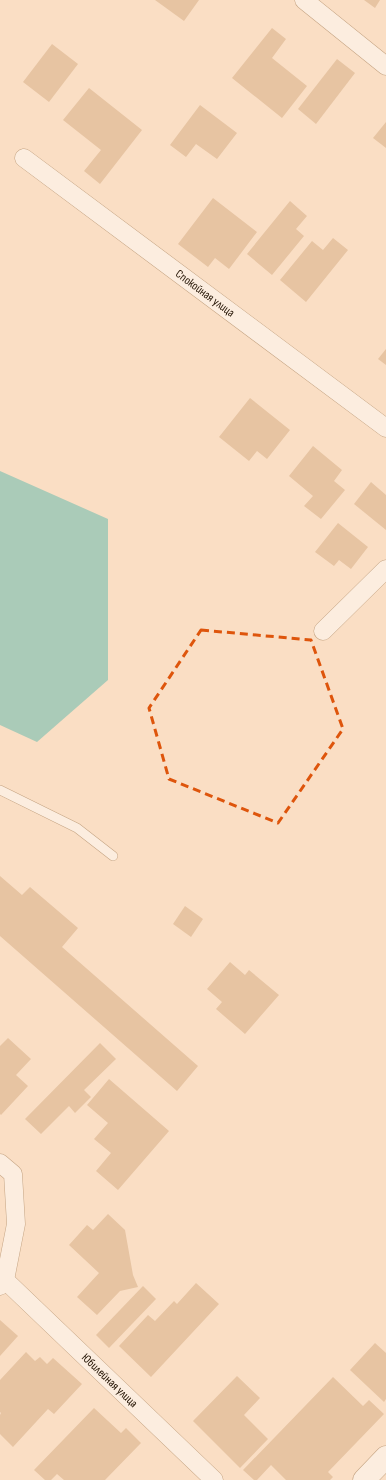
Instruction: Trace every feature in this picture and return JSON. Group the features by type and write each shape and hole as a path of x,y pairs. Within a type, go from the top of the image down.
{"street":[{"path":"304,0 386,66"},
{"name":"Спокойная улица","path":"24,158 386,428"},
{"path":"323,632 386,569"},
{"path":"0,1163 13,1174 16,1224 3,1283"},
{"name":"Юбилейная улица","path":"3,1283 214,1480"},
{"path":"364,1480 386,1457"}],"lane":[{"path":"0,790 77,828 113,856"}],"highlighted area":[{"path":"201,630 311,640 343,729 278,823 169,779 149,708"}],"water":[{"path":"0,471 108,519 108,680 37,742 0,725"}],"building":[{"path":"155,0 199,0 184,21"},
{"path":"364,0 380,0 375,8"},
{"path":"272,28 286,39 272,58 307,86 282,118 232,78"},
{"path":"52,44 78,64 49,102 23,82"},
{"path":"337,59 355,73 316,124 298,109"},
{"path":"89,88 142,130 100,184 84,171 101,150 63,120"},
{"path":"200,105 237,133 217,159 196,144 186,157 170,145"},
{"path":"386,122 386,148 373,138"},
{"path":"213,198 257,232 229,269 215,258 208,267 178,244"},
{"path":"290,201 307,216 296,229 304,236 272,275 247,254"},
{"path":"333,238 348,250 306,302 280,280 312,241 323,250"},
{"path":"386,349 386,365 378,359"},
{"path":"250,398 290,430 267,459 257,451 249,461 219,437"},
{"path":"313,446 342,470 334,481 345,490 321,519 304,506 313,496 289,476"},
{"path":"371,482 386,495 386,530 354,504"},
{"path":"338,523 368,547 351,569 339,560 334,566 315,552"},
{"path":"0,876 22,895 30,887 78,928 62,947 198,1066 177,1091 0,936"},
{"path":"185,906 203,919 191,937 173,924"},
{"path":"230,962 245,975 249,970 279,995 245,1034 216,1009 222,1002 207,989"},
{"path":"8,1038 31,1059 16,1075 28,1086 1,1115 0,1046"},
{"path":"100,1043 116,1059 84,1090 91,1097 75,1113 69,1106 41,1134 25,1119"},
{"path":"109,1079 169,1131 118,1190 96,1171 111,1153 94,1139 108,1123 87,1105"},
{"path":"108,1214 125,1230 133,1275 138,1287 120,1291 97,1315 77,1297 99,1273 69,1245 87,1225 93,1230"},
{"path":"196,1283 219,1304 151,1377 119,1346 148,1315 155,1321 174,1301 177,1304"},
{"path":"143,1286 156,1299 109,1348 96,1335"},
{"path":"0,1320 18,1336 0,1356"},
{"path":"375,1343 386,1353 386,1399 384,1402 350,1370"},
{"path":"26,1352 35,1361 40,1357 47,1364 53,1358 82,1384 54,1414 48,1409 13,1447 0,1434 0,1380"},
{"path":"237,1376 260,1398 244,1415 268,1439 240,1468 193,1421"},
{"path":"333,1377 363,1406 369,1400 384,1414 328,1472 333,1477 330,1480 286,1480 271,1465 257,1480 254,1480 243,1470"},
{"path":"94,1408 121,1433 126,1428 141,1443 105,1480 64,1480 57,1474 51,1480 45,1480 34,1470"}]}
